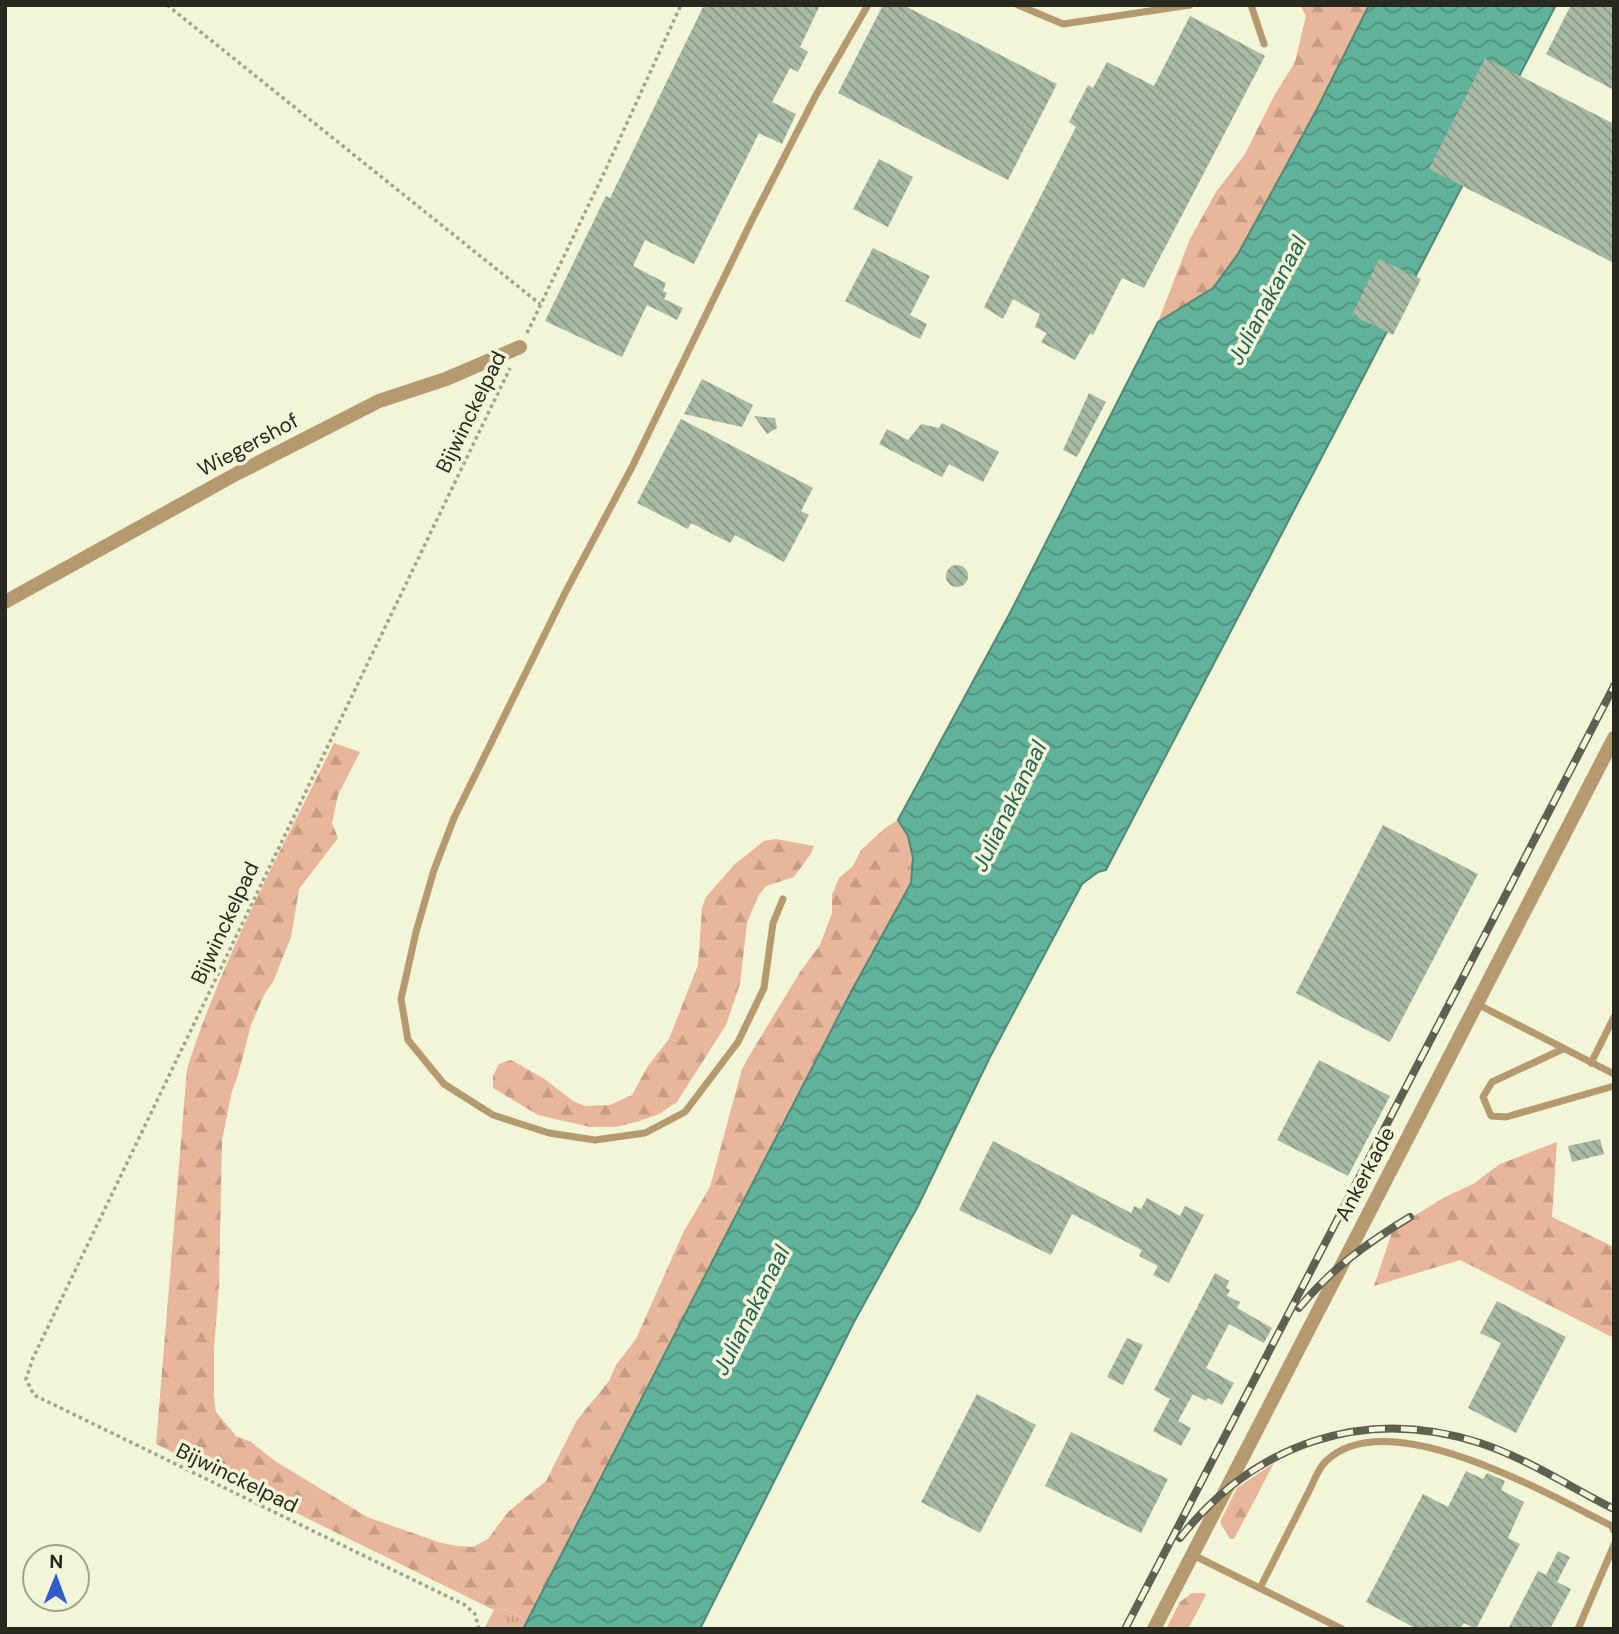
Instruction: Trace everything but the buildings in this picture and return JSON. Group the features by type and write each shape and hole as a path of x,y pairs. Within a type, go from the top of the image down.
{"street":[{"name":"Wiegershof","path":"5,603 236,474 379,401 446,379 520,346"},
{"name":"Ankerkade","path":"1154,1629 1614,738"}],"lane":[{"path":"783,899 774,923 764,988 738,1042 685,1112 645,1133 595,1140 549,1133 493,1115 444,1084 408,1040 401,999 415,932 454,818 565,593 632,467 752,220 816,95 868,5"},
{"path":"1018,5 1063,24 1190,5"},
{"path":"1251,5 1264,44"},
{"path":"1477,1004 1614,1074"},
{"path":"1591,1063 1614,1017"},
{"path":"1563,1049 1492,1082 1483,1097 1491,1116 1506,1117 1614,1086"},
{"path":"1260,1588 1325,1461 1349,1446 1379,1440 1405,1442 1483,1464 1612,1526 1614,1531"},
{"path":"1577,1629 1614,1545"},
{"path":"1193,1555 1342,1629"}],"path":[{"path":"167,5 540,304"},
{"name":"Bijwinckelpad","path":"479,1629 475,1614 465,1605 34,1395 26,1379 33,1358 605,171 681,5"}],"green space":[{"path":"1300,5 1369,5 1317,109 1238,254 1213,288 1158,322 1190,239 1216,192 1245,154 1274,96 1295,62 1306,16"},
{"path":"334,743 360,752 338,795 332,823 338,838 299,889 291,937 273,982 251,1025 232,1091 222,1140 219,1285 214,1350 216,1412 236,1436 251,1442 275,1461 367,1517 441,1543 473,1547 488,1539 508,1512 546,1481 577,1420 609,1381 616,1365 636,1339 684,1231 710,1187 742,1069 800,972 820,945 832,913 832,895 839,878 853,866 861,850 898,820 908,836 913,858 911,882 851,992 527,1621 504,1609 494,1610 156,1444 187,1069 236,944"},
{"path":"776,839 814,846 794,877 766,886 758,896 747,923 740,984 726,1025 677,1102 659,1114 637,1122 615,1127 590,1127 538,1115 493,1088 493,1076 499,1064 511,1060 585,1106 610,1105 632,1095 648,1066 669,1039 698,965 702,908 706,897 735,864 764,841"},
{"path":"1557,1142 1552,1217 1614,1247 1614,1338 1460,1260 1374,1286 1393,1229 1445,1197 1473,1184 1500,1164"},
{"path":"1274,1463 1234,1539 1230,1539 1220,1522 1237,1488"},
{"path":"1192,1593 1206,1595 1188,1629 1166,1629 1180,1602"},
{"path":"504,1609 527,1621 523,1629 484,1629 494,1610"}],"water":[{"name":"Julianakanaal","path":"1369,5 1556,5 1106,870 1098,872 1082,884 990,1057 918,1206 854,1322 700,1629 523,1629 851,992 911,883 913,858 908,836 898,820 1011,611 1158,322 1213,288 1238,254 1317,109"}],"railway":[{"path":"1125,1629 1614,686"},
{"path":"1299,1308 1350,1258 1410,1217"},
{"path":"1180,1538 1209,1505 1242,1478 1277,1457 1314,1441 1354,1432 1395,1429 1437,1432 1497,1449 1614,1509"}]}
